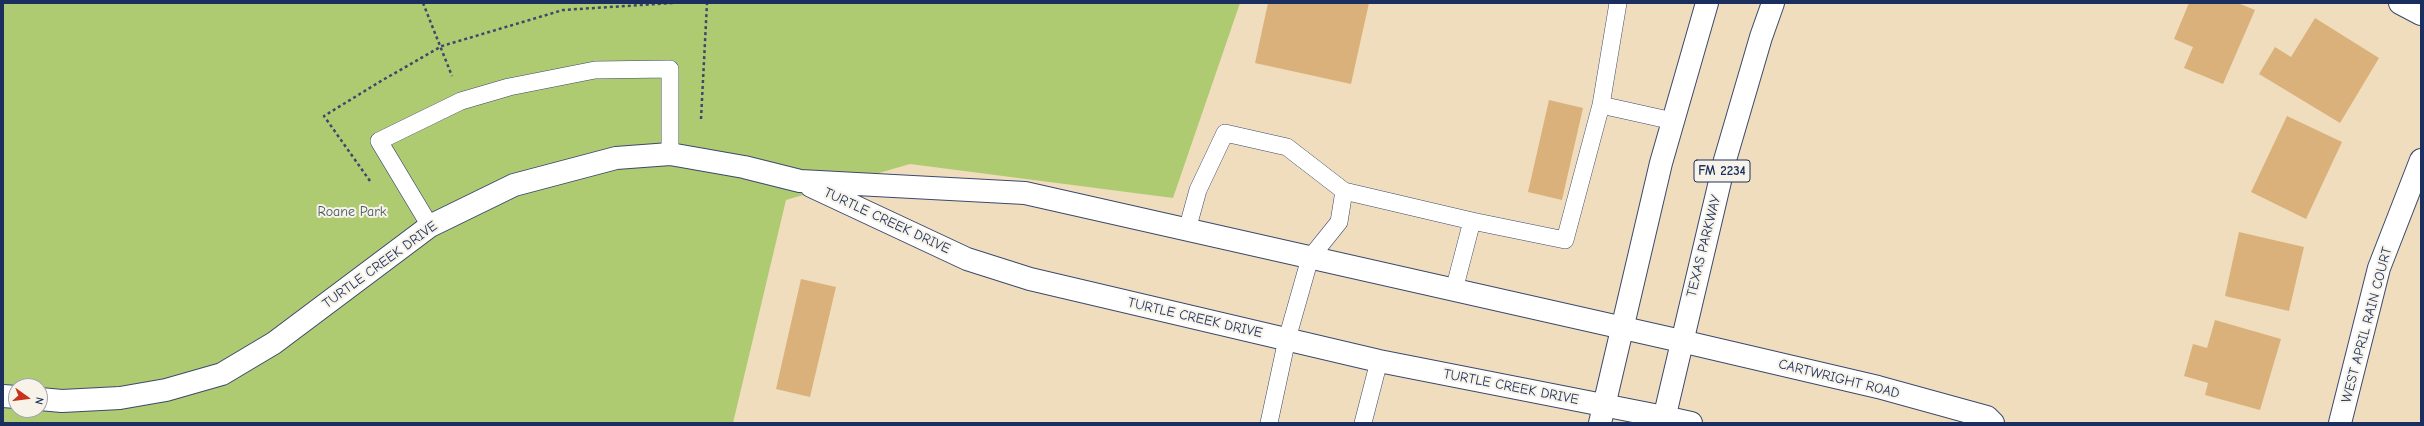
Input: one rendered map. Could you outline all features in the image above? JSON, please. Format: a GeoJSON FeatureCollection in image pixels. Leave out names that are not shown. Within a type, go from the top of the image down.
{"type":"FeatureCollection","features":[{"type":"Feature","properties":{"kind":"street"},"geometry":{"type":"LineString","coordinates":[[1603,414],[1622,328],[1672,121],[1707,3]]}},
{"type":"Feature","properties":{"kind":"street","name":"TEXAS PARKWAY"},"geometry":{"type":"LineString","coordinates":[[1664,420],[1681,341],[1725,160],[1761,37],[1773,3]]}},
{"type":"Feature","properties":{"kind":"street"},"geometry":{"type":"LineString","coordinates":[[2400,3],[2421,14]]}},
{"type":"Feature","properties":{"kind":"street","name":"TURTLE CREEK DRIVE"},"geometry":{"type":"LineString","coordinates":[[48,400],[62,401],[120,398],[166,390],[222,374],[274,343],[430,226],[514,185],[616,158],[670,154],[744,167],[800,181],[1024,194],[1622,328]]}},
{"type":"Feature","properties":{"kind":"street","name":"WEST APRIL RAIN COURT"},"geometry":{"type":"LineString","coordinates":[[2340,423],[2379,268],[2421,160]]}},
{"type":"Feature","properties":{"kind":"street","name":"TURTLE CREEK DRIVE"},"geometry":{"type":"LineString","coordinates":[[800,181],[967,259],[1030,279],[1603,414],[1664,420]]}},
{"type":"Feature","properties":{"kind":"street","name":"CARTWRIGHT ROAD"},"geometry":{"type":"LineString","coordinates":[[1622,328],[1878,387],[1987,417],[1993,423]]}},
{"type":"Feature","properties":{"kind":"street"},"geometry":{"type":"LineString","coordinates":[[1664,420],[1691,423]]}},
{"type":"Feature","properties":{"kind":"lane"},"geometry":{"type":"LineString","coordinates":[[1187,230],[1198,190],[1225,133],[1287,147],[1344,191],[1472,221],[1566,240],[1601,105],[1618,3]]}},
{"type":"Feature","properties":{"kind":"lane"},"geometry":{"type":"LineString","coordinates":[[430,226],[379,141],[461,101],[509,87],[595,70],[670,69],[670,154]]}},
{"type":"Feature","properties":{"kind":"lane"},"geometry":{"type":"LineString","coordinates":[[1601,105],[1672,121]]}},
{"type":"Feature","properties":{"kind":"lane"},"geometry":{"type":"LineString","coordinates":[[1269,423],[1287,339],[1310,258],[1339,222],[1344,191]]}},
{"type":"Feature","properties":{"kind":"lane"},"geometry":{"type":"LineString","coordinates":[[1454,290],[1472,221]]}},
{"type":"Feature","properties":{"kind":"lane"},"geometry":{"type":"LineString","coordinates":[[1363,423],[1379,361]]}},
{"type":"Feature","properties":{"kind":"path"},"geometry":{"type":"LineString","coordinates":[[423,3],[442,46],[461,101]]}},
{"type":"Feature","properties":{"kind":"path"},"geometry":{"type":"LineString","coordinates":[[373,186],[324,116],[442,46],[563,10],[673,3]]}},
{"type":"Feature","properties":{"kind":"path"},"geometry":{"type":"LineString","coordinates":[[701,119],[707,3]]}},
{"type":"Feature","properties":{"kind":"green space","name":"Roane Park"},"geometry":{"type":"Polygon","coordinates":[[[3,3],[1240,3],[1173,198],[910,164],[786,200],[733,423],[3,423],[3,3]]]}},
{"type":"Feature","properties":{"kind":"building"},"geometry":{"type":"Polygon","coordinates":[[[1268,3],[1369,3],[1351,84],[1255,63],[1268,3]]]}},
{"type":"Feature","properties":{"kind":"building"},"geometry":{"type":"Polygon","coordinates":[[[2189,3],[2238,3],[2255,10],[2223,84],[2184,68],[2193,47],[2174,39],[2189,3]]]}},
{"type":"Feature","properties":{"kind":"building"},"geometry":{"type":"Polygon","coordinates":[[[2315,18],[2379,58],[2340,123],[2259,74],[2275,47],[2291,57],[2315,18]]]}},
{"type":"Feature","properties":{"kind":"building"},"geometry":{"type":"Polygon","coordinates":[[[1549,100],[1583,108],[1562,200],[1528,192],[1549,100]]]}},
{"type":"Feature","properties":{"kind":"building"},"geometry":{"type":"Polygon","coordinates":[[[2287,116],[2342,142],[2306,219],[2251,192],[2287,116]]]}},
{"type":"Feature","properties":{"kind":"building"},"geometry":{"type":"Polygon","coordinates":[[[2239,232],[2304,247],[2289,311],[2225,296],[2239,232]]]}},
{"type":"Feature","properties":{"kind":"building"},"geometry":{"type":"Polygon","coordinates":[[[801,279],[836,287],[810,397],[776,389],[801,279]]]}},
{"type":"Feature","properties":{"kind":"building"},"geometry":{"type":"Polygon","coordinates":[[[2215,320],[2281,339],[2260,410],[2205,395],[2208,383],[2184,376],[2193,344],[2207,348],[2215,320]]]}}]}
